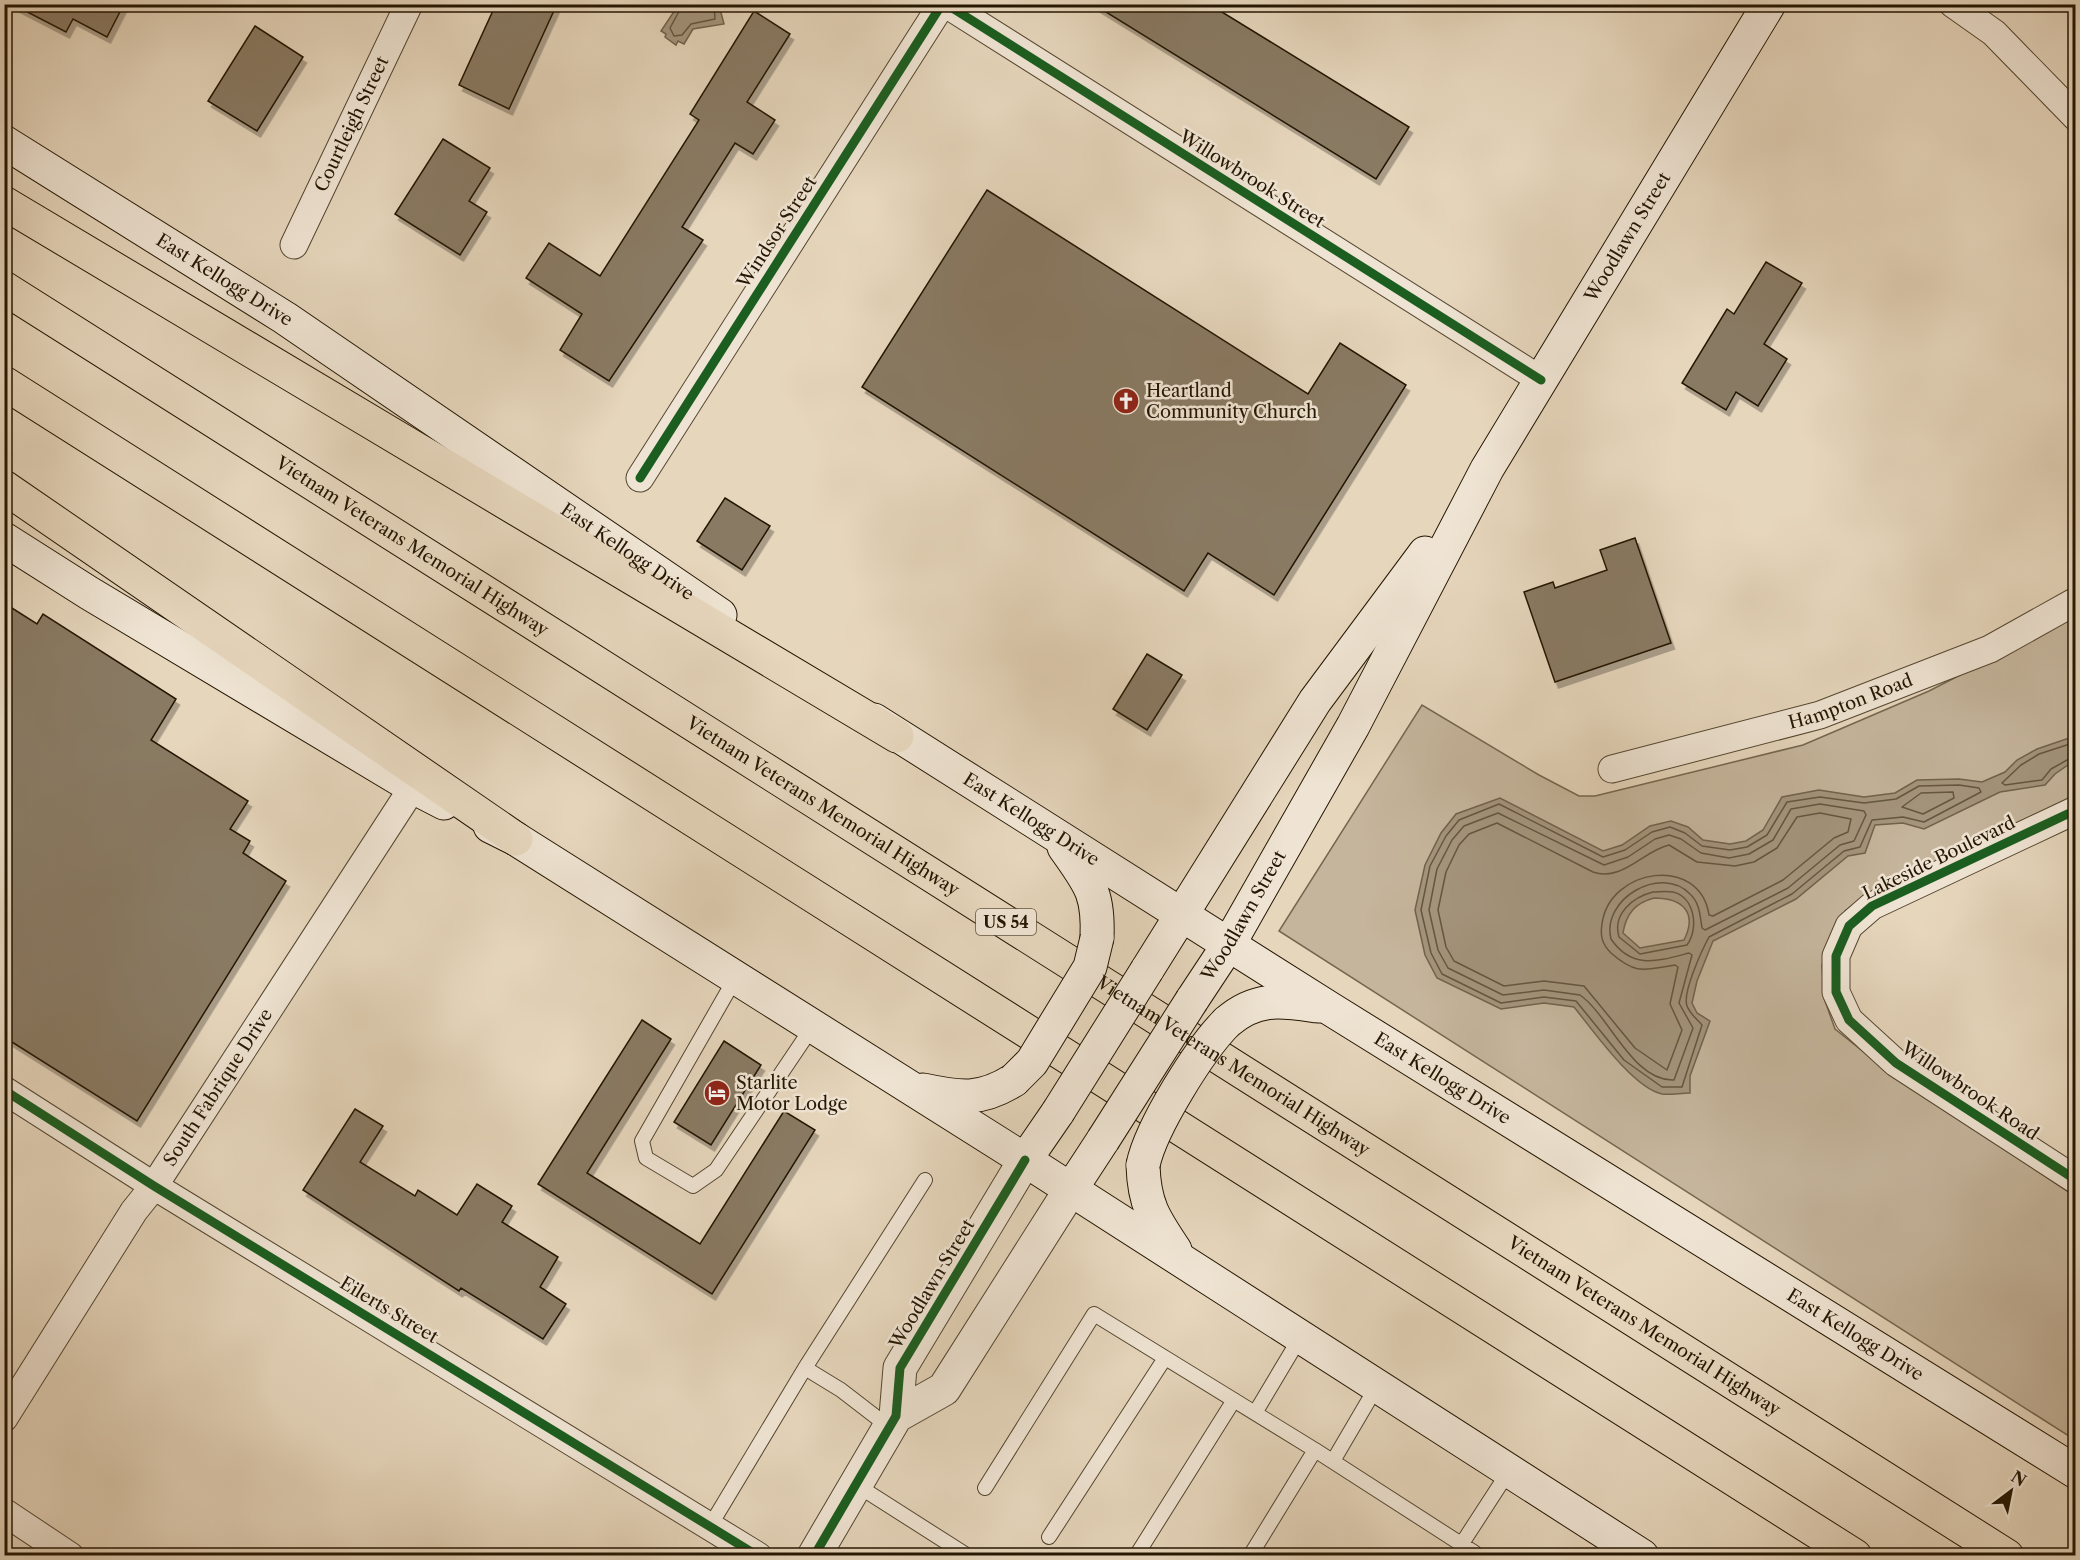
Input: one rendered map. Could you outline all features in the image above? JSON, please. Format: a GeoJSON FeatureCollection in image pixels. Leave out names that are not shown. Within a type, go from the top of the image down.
{"type":"FeatureCollection","features":[{"type":"Feature","properties":{"kind":"highway"},"geometry":{"type":"LineString","coordinates":[[4,203],[897,736]]}},
{"type":"Feature","properties":{"kind":"highway","name":"Vietnam Veterans Memorial Highway"},"geometry":{"type":"LineString","coordinates":[[4,288],[2007,1556]]}},
{"type":"Feature","properties":{"kind":"highway"},"geometry":{"type":"LineString","coordinates":[[4,383],[1855,1556]]}},
{"type":"Feature","properties":{"kind":"highway"},"geometry":{"type":"LineString","coordinates":[[4,487],[516,839]]}},
{"type":"Feature","properties":{"kind":"highway"},"geometry":{"type":"LineString","coordinates":[[1778,1508],[1848,1556]]}},
{"type":"Feature","properties":{"kind":"main road","name":"Woodlawn Street"},"geometry":{"type":"LineString","coordinates":[[892,1421],[944,1389],[1229,944],[1353,726],[1487,469],[1769,4]]}},
{"type":"Feature","properties":{"kind":"main road","name":"East Kellogg Drive"},"geometry":{"type":"LineString","coordinates":[[4,142],[285,318],[897,736],[1329,1008],[2076,1472]]}},
{"type":"Feature","properties":{"kind":"main road","name":"Woodlawn Street"},"geometry":{"type":"LineString","coordinates":[[813,1556],[892,1421],[900,1368],[1025,1160],[1058,1112],[1315,701],[1487,469]]}},
{"type":"Feature","properties":{"kind":"main road"},"geometry":{"type":"LineString","coordinates":[[4,539],[89,593],[413,787],[516,839],[913,1088],[1301,1336],[1509,1470],[1627,1552]]}},
{"type":"Feature","properties":{"kind":"main road"},"geometry":{"type":"LineString","coordinates":[[913,1088],[961,1098],[998,1090],[1014,1080],[1032,1062],[1090,967],[1097,938],[1098,913],[1093,889],[1056,836]]}},
{"type":"Feature","properties":{"kind":"main road"},"geometry":{"type":"LineString","coordinates":[[1182,1261],[1150,1213],[1143,1189],[1143,1165],[1153,1132],[1213,1035],[1241,1010],[1276,1000],[1329,1008]]}},
{"type":"Feature","properties":{"kind":"street","name":"Courtleigh Street"},"geometry":{"type":"LineString","coordinates":[[294,245],[409,4]]}},
{"type":"Feature","properties":{"kind":"street","name":"Willowbrook Street"},"geometry":{"type":"LineString","coordinates":[[944,4],[1541,380]]}},
{"type":"Feature","properties":{"kind":"street","name":"Windsor Street"},"geometry":{"type":"LineString","coordinates":[[640,478],[944,4]]}},
{"type":"Feature","properties":{"kind":"street"},"geometry":{"type":"LineString","coordinates":[[1953,4],[1994,33],[2076,117]]}},
{"type":"Feature","properties":{"kind":"street","name":"Hampton Road"},"geometry":{"type":"LineString","coordinates":[[1612,769],[1820,715],[1990,650],[2076,601]]}},
{"type":"Feature","properties":{"kind":"street","name":"South Fabrique Drive"},"geometry":{"type":"LineString","coordinates":[[4,1418],[134,1211],[154,1186],[413,787]]}},
{"type":"Feature","properties":{"kind":"street","name":"Lakeside Boulevard"},"geometry":{"type":"LineString","coordinates":[[1836,956],[1850,926],[1872,906],[2076,810]]}},
{"type":"Feature","properties":{"kind":"street","name":"Willowbrook Road"},"geometry":{"type":"LineString","coordinates":[[1836,956],[1836,992],[1849,1020],[1896,1064],[2076,1180]]}},
{"type":"Feature","properties":{"kind":"street","name":"Eilerts Street"},"geometry":{"type":"LineString","coordinates":[[4,1090],[154,1186],[758,1556]]}},
{"type":"Feature","properties":{"kind":"street"},"geometry":{"type":"LineString","coordinates":[[4,1512],[70,1556]]}},
{"type":"Feature","properties":{"kind":"lane"},"geometry":{"type":"LineString","coordinates":[[736,977],[642,1142],[646,1158],[693,1186],[716,1170],[813,1026]]}},
{"type":"Feature","properties":{"kind":"lane"},"geometry":{"type":"LineString","coordinates":[[710,1526],[805,1368],[925,1180]]}},
{"type":"Feature","properties":{"kind":"lane"},"geometry":{"type":"LineString","coordinates":[[985,1488],[1094,1314],[1333,1461],[1475,1555]]}},
{"type":"Feature","properties":{"kind":"lane"},"geometry":{"type":"LineString","coordinates":[[1255,1413],[1301,1336]]}},
{"type":"Feature","properties":{"kind":"lane"},"geometry":{"type":"LineString","coordinates":[[1049,1537],[1165,1358]]}},
{"type":"Feature","properties":{"kind":"lane"},"geometry":{"type":"LineString","coordinates":[[805,1368],[892,1421]]}},
{"type":"Feature","properties":{"kind":"lane"},"geometry":{"type":"LineString","coordinates":[[1333,1461],[1377,1386]]}},
{"type":"Feature","properties":{"kind":"lane"},"geometry":{"type":"LineString","coordinates":[[1136,1556],[1234,1400]]}},
{"type":"Feature","properties":{"kind":"lane"},"geometry":{"type":"LineString","coordinates":[[1250,1556],[1315,1450]]}},
{"type":"Feature","properties":{"kind":"lane"},"geometry":{"type":"LineString","coordinates":[[1461,1545],[1509,1470]]}},
{"type":"Feature","properties":{"kind":"lane"},"geometry":{"type":"LineString","coordinates":[[855,1484],[968,1556]]}},
{"type":"Feature","properties":{"kind":"shaded area"},"geometry":{"type":"Polygon","coordinates":[[[2075,616],[2075,795],[1869,893],[1845,911],[1822,965],[1824,998],[1835,1029],[1894,1076],[2075,1196],[2075,1440],[1279,931],[1422,705],[1539,775],[1579,796],[1595,796],[1803,745],[1929,691],[2075,616]]]}},
{"type":"Feature","properties":{"kind":"water"},"geometry":{"type":"Polygon","coordinates":[[[719,5],[724,24],[693,29],[684,44],[678,41],[676,45],[661,31],[677,7],[719,5]]]}},
{"type":"Feature","properties":{"kind":"water"},"geometry":{"type":"Polygon","coordinates":[[[2075,736],[2075,760],[2055,774],[2045,785],[2000,792],[1924,829],[1903,823],[1875,825],[1865,853],[1848,856],[1796,899],[1713,941],[1697,981],[1692,1003],[1697,1013],[1710,1021],[1690,1076],[1690,1093],[1662,1094],[1639,1081],[1602,1043],[1574,1007],[1544,1003],[1501,1009],[1437,978],[1425,955],[1415,910],[1425,865],[1441,833],[1456,814],[1500,798],[1603,851],[1622,845],[1650,826],[1671,821],[1688,827],[1703,840],[1730,844],[1746,841],[1763,830],[1782,797],[1819,790],[1864,797],[1895,793],[1917,780],[1959,779],[1982,782],[2005,772],[2017,760],[2037,749],[2075,736]],[[1654,898],[1642,903],[1632,910],[1626,920],[1623,933],[1640,948],[1684,940],[1688,930],[1688,914],[1679,904],[1654,898]]]}},
{"type":"Feature","properties":{"kind":"building"},"geometry":{"type":"Polygon","coordinates":[[[12,4],[124,4],[107,37],[73,19],[66,32],[12,4]]]}},
{"type":"Feature","properties":{"kind":"building"},"geometry":{"type":"Polygon","coordinates":[[[496,4],[557,4],[509,109],[459,85],[496,4]]]}},
{"type":"Feature","properties":{"kind":"building"},"geometry":{"type":"Polygon","coordinates":[[[1093,4],[1209,4],[1409,127],[1376,179],[1093,4]]]}},
{"type":"Feature","properties":{"kind":"building"},"geometry":{"type":"Polygon","coordinates":[[[754,11],[790,34],[747,102],[775,120],[753,154],[735,143],[682,227],[703,240],[609,381],[560,350],[582,314],[526,278],[549,243],[600,276],[699,120],[690,114],[754,11]]]}},
{"type":"Feature","properties":{"kind":"building"},"geometry":{"type":"Polygon","coordinates":[[[255,26],[303,57],[257,131],[208,101],[255,26]]]}},
{"type":"Feature","properties":{"kind":"building"},"geometry":{"type":"Polygon","coordinates":[[[443,139],[490,168],[469,201],[487,212],[460,255],[395,214],[443,139]]]}},
{"type":"Feature","properties":{"kind":"building"},"geometry":{"type":"Polygon","coordinates":[[[987,190],[1308,394],[1340,343],[1406,385],[1274,595],[1208,553],[1184,591],[862,387],[987,190]]]}},
{"type":"Feature","properties":{"kind":"building"},"geometry":{"type":"Polygon","coordinates":[[[1766,262],[1802,283],[1764,344],[1787,359],[1758,406],[1736,392],[1726,410],[1682,383],[1727,309],[1734,314],[1766,262]]]}},
{"type":"Feature","properties":{"kind":"building"},"geometry":{"type":"Polygon","coordinates":[[[725,498],[770,526],[742,570],[697,541],[725,498]]]}},
{"type":"Feature","properties":{"kind":"building"},"geometry":{"type":"Polygon","coordinates":[[[1635,538],[1671,643],[1555,682],[1524,592],[1553,582],[1555,588],[1607,570],[1600,550],[1635,538]]]}},
{"type":"Feature","properties":{"kind":"building"},"geometry":{"type":"Polygon","coordinates":[[[4,603],[37,624],[43,614],[176,699],[151,740],[248,801],[230,829],[250,841],[243,853],[286,881],[137,1121],[4,1037],[4,603]]]}},
{"type":"Feature","properties":{"kind":"building"},"geometry":{"type":"Polygon","coordinates":[[[1147,654],[1182,675],[1147,730],[1113,709],[1147,654]]]}},
{"type":"Feature","properties":{"kind":"building"},"geometry":{"type":"Polygon","coordinates":[[[642,1020],[671,1039],[587,1173],[700,1244],[784,1111],[815,1130],[712,1294],[538,1184],[642,1020]]]}},
{"type":"Feature","properties":{"kind":"building","name":"Starlite Motor Lodge"},"geometry":{"type":"Polygon","coordinates":[[[724,1041],[761,1065],[711,1145],[674,1122],[724,1041]]]}},
{"type":"Feature","properties":{"kind":"building"},"geometry":{"type":"Polygon","coordinates":[[[355,1109],[383,1126],[360,1162],[415,1196],[418,1190],[457,1215],[477,1184],[512,1206],[502,1222],[558,1257],[540,1287],[566,1304],[543,1339],[461,1288],[459,1291],[303,1190],[355,1109]]]}},
{"type":"Feature","properties":{"kind":"cycle path"},"geometry":{"type":"LineString","coordinates":[[640,478],[942,4]]}},
{"type":"Feature","properties":{"kind":"cycle path"},"geometry":{"type":"LineString","coordinates":[[946,4],[1541,380]]}},
{"type":"Feature","properties":{"kind":"cycle path"},"geometry":{"type":"LineString","coordinates":[[2076,810],[1872,906],[1849,926],[1836,956],[1836,992],[1849,1020],[1896,1063],[2076,1180]]}},
{"type":"Feature","properties":{"kind":"cycle path"},"geometry":{"type":"LineString","coordinates":[[4,1090],[154,1186],[758,1556]]}},
{"type":"Feature","properties":{"kind":"cycle path"},"geometry":{"type":"LineString","coordinates":[[814,1556],[896,1416],[900,1368],[1025,1160]]}},
{"type":"Feature","properties":{"kind":"place","name":"Heartland Community Church"},"geometry":{"type":"Point","coordinates":[1126,401]}},
{"type":"Feature","properties":{"kind":"place","name":"Starlite Motor Lodge"},"geometry":{"type":"Point","coordinates":[717,1093]}}]}
